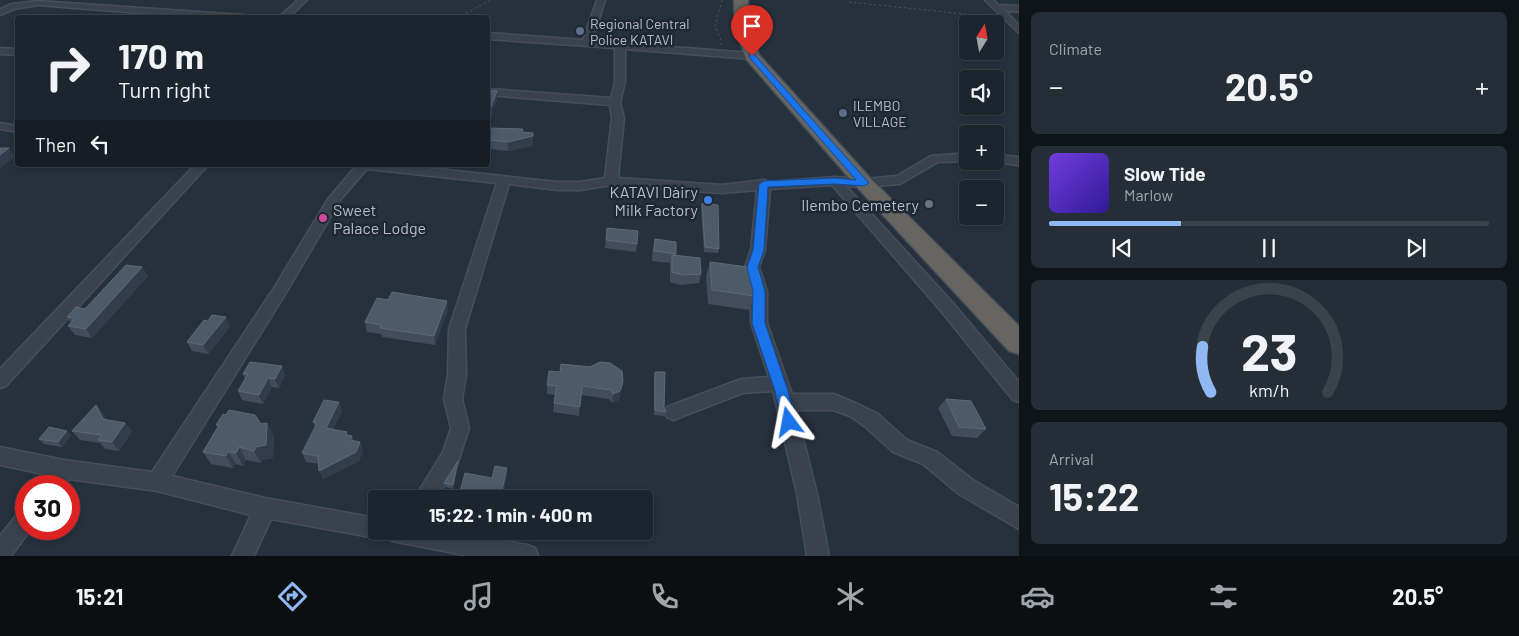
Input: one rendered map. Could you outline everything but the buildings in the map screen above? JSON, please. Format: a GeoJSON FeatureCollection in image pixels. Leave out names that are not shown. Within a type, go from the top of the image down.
{"type":"FeatureCollection","features":[{"type":"Feature","properties":{"kind":"highway"},"geometry":{"type":"LineString","coordinates":[[741,0],[742,26],[752,56],[864,183],[1017,343]]}},
{"type":"Feature","properties":{"kind":"street"},"geometry":{"type":"LineString","coordinates":[[4,0],[16,3],[12,7]]}},
{"type":"Feature","properties":{"kind":"street"},"geometry":{"type":"LineString","coordinates":[[286,15],[303,0]]}},
{"type":"Feature","properties":{"kind":"street"},"geometry":{"type":"LineString","coordinates":[[587,43],[601,0]]}},
{"type":"Feature","properties":{"kind":"street"},"geometry":{"type":"LineString","coordinates":[[989,0],[1019,30]]}},
{"type":"Feature","properties":{"kind":"street"},"geometry":{"type":"LineString","coordinates":[[0,12],[12,7],[36,2],[204,15]]}},
{"type":"Feature","properties":{"kind":"street"},"geometry":{"type":"LineString","coordinates":[[996,7],[1019,9]]}},
{"type":"Feature","properties":{"kind":"street"},"geometry":{"type":"LineString","coordinates":[[490,36],[752,56]]}},
{"type":"Feature","properties":{"kind":"street"},"geometry":{"type":"LineString","coordinates":[[611,181],[618,118],[615,102],[620,82],[620,46]]}},
{"type":"Feature","properties":{"kind":"street"},"geometry":{"type":"LineString","coordinates":[[0,51],[15,52]]}},
{"type":"Feature","properties":{"kind":"street"},"geometry":{"type":"LineString","coordinates":[[490,92],[615,102]]}},
{"type":"Feature","properties":{"kind":"street"},"geometry":{"type":"LineString","coordinates":[[0,126],[15,128]]}},
{"type":"Feature","properties":{"kind":"street"},"geometry":{"type":"LineString","coordinates":[[384,167],[557,186],[580,186],[611,181],[722,188],[764,184],[835,181],[864,183],[900,180],[935,159],[959,158]]}},
{"type":"Feature","properties":{"kind":"street"},"geometry":{"type":"LineString","coordinates":[[1004,160],[1019,161]]}},
{"type":"Feature","properties":{"kind":"street"},"geometry":{"type":"LineString","coordinates":[[0,381],[200,167]]}},
{"type":"Feature","properties":{"kind":"street"},"geometry":{"type":"LineString","coordinates":[[157,482],[298,263],[329,208],[349,180],[364,167]]}},
{"type":"Feature","properties":{"kind":"street"},"geometry":{"type":"LineString","coordinates":[[430,490],[451,456],[460,428],[453,399],[457,375],[457,329],[504,180]]}},
{"type":"Feature","properties":{"kind":"street"},"geometry":{"type":"LineString","coordinates":[[835,181],[947,307],[1019,395]]}},
{"type":"Feature","properties":{"kind":"street"},"geometry":{"type":"LineString","coordinates":[[764,184],[758,250],[752,267],[759,291],[758,323],[782,393],[807,494],[816,554]]}},
{"type":"Feature","properties":{"kind":"street"},"geometry":{"type":"LineString","coordinates":[[673,412],[741,386],[834,402],[856,411],[871,420],[900,446],[930,458],[966,487],[1019,519]]}},
{"type":"Feature","properties":{"kind":"street"},"geometry":{"type":"LineString","coordinates":[[0,456],[64,469],[157,482],[265,508],[368,527]]}},
{"type":"Feature","properties":{"kind":"street"},"geometry":{"type":"LineString","coordinates":[[59,475],[64,469]]}},
{"type":"Feature","properties":{"kind":"street"},"geometry":{"type":"LineString","coordinates":[[243,556],[265,508]]}},
{"type":"Feature","properties":{"kind":"street"},"geometry":{"type":"LineString","coordinates":[[0,553],[15,533]]}},
{"type":"Feature","properties":{"kind":"street"},"geometry":{"type":"LineString","coordinates":[[443,540],[528,556]]}},
{"type":"Feature","properties":{"kind":"path"},"geometry":{"type":"LineString","coordinates":[[463,15],[491,0]]}},
{"type":"Feature","properties":{"kind":"path"},"geometry":{"type":"LineString","coordinates":[[714,53],[722,42],[715,26],[722,0]]}},
{"type":"Feature","properties":{"kind":"path"},"geometry":{"type":"LineString","coordinates":[[849,2],[886,5],[924,12],[1007,18]]}},
{"type":"Feature","properties":{"kind":"place","name":"Regional Central Police KATAVI"},"geometry":{"type":"Point","coordinates":[580,31]}},
{"type":"Feature","properties":{"kind":"place","name":"ILEMBO VILLAGE"},"geometry":{"type":"Point","coordinates":[843,113]}},
{"type":"Feature","properties":{"kind":"place","name":"KATAVI Dàiry Milk Factory"},"geometry":{"type":"Point","coordinates":[708,200]}},
{"type":"Feature","properties":{"kind":"place","name":"Ilembo Cemetery"},"geometry":{"type":"Point","coordinates":[929,204]}},
{"type":"Feature","properties":{"kind":"place","name":"Sweet Palace Lodge"},"geometry":{"type":"Point","coordinates":[323,218]}},
{"type":"Feature","properties":{"kind":"route"},"geometry":{"type":"LineString","coordinates":[[752,56],[864,183],[835,181],[764,184],[758,250],[752,267],[759,291],[758,323],[782,391],[789,422]]}}]}
